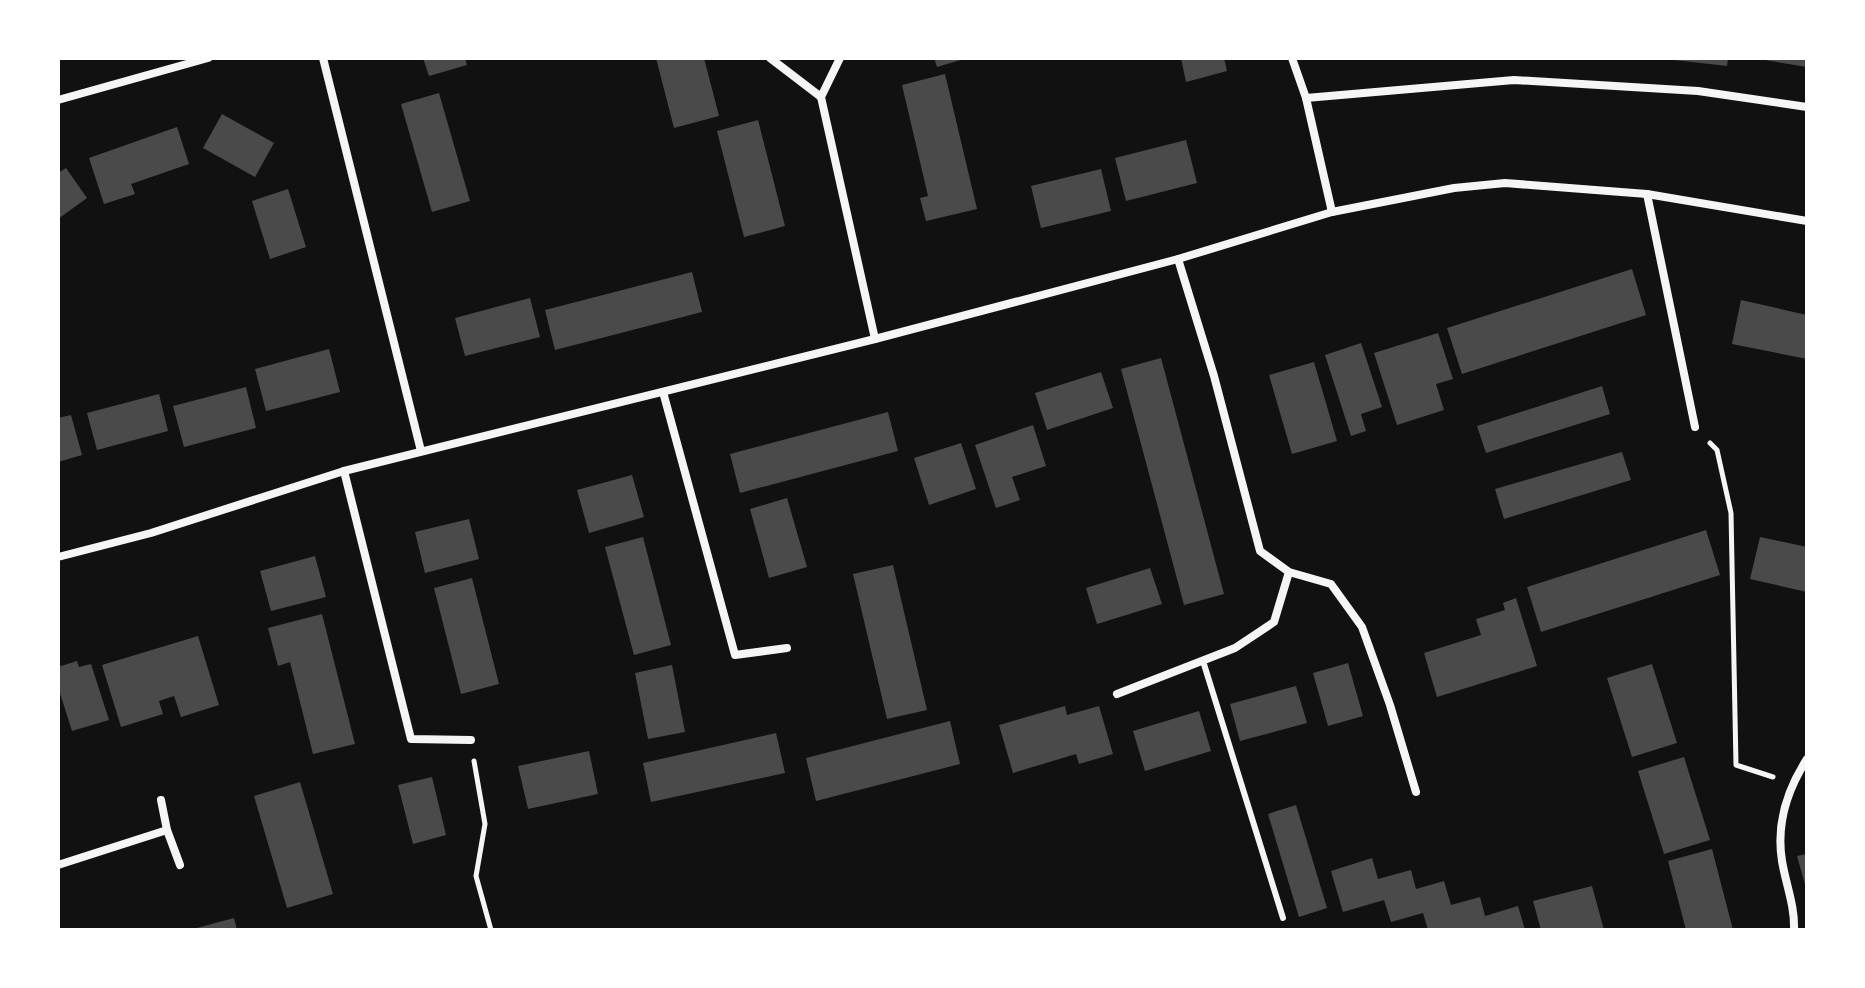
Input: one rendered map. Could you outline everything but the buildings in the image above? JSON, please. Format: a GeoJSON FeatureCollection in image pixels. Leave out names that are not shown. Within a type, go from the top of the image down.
{"type":"FeatureCollection","features":[{"type":"Feature","properties":{"kind":"street"},"geometry":{"type":"LineString","coordinates":[[58,100],[208,58]]}},
{"type":"Feature","properties":{"kind":"street"},"geometry":{"type":"LineString","coordinates":[[323,58],[421,451]]}},
{"type":"Feature","properties":{"kind":"street"},"geometry":{"type":"LineString","coordinates":[[770,58],[821,97]]}},
{"type":"Feature","properties":{"kind":"street"},"geometry":{"type":"LineString","coordinates":[[840,58],[821,97],[875,339]]}},
{"type":"Feature","properties":{"kind":"street"},"geometry":{"type":"LineString","coordinates":[[1292,58],[1306,98],[1332,212]]}},
{"type":"Feature","properties":{"kind":"street"},"geometry":{"type":"LineString","coordinates":[[1306,98],[1514,80],[1698,91],[1807,107]]}},
{"type":"Feature","properties":{"kind":"street"},"geometry":{"type":"LineString","coordinates":[[58,557],[151,533],[344,471],[875,339],[1178,259],[1332,212],[1454,188],[1505,183],[1647,194],[1807,221]]}},
{"type":"Feature","properties":{"kind":"street"},"geometry":{"type":"LineString","coordinates":[[1647,194],[1695,427]]}},
{"type":"Feature","properties":{"kind":"street"},"geometry":{"type":"LineString","coordinates":[[1178,259],[1214,376],[1260,551],[1289,572],[1331,584],[1362,627],[1416,792]]}},
{"type":"Feature","properties":{"kind":"street"},"geometry":{"type":"LineString","coordinates":[[663,392],[735,655],[787,648]]}},
{"type":"Feature","properties":{"kind":"street"},"geometry":{"type":"LineString","coordinates":[[344,471],[411,739],[471,740]]}},
{"type":"Feature","properties":{"kind":"street"},"geometry":{"type":"LineString","coordinates":[[1117,694],[1235,648],[1274,622],[1289,572]]}},
{"type":"Feature","properties":{"kind":"street"},"geometry":{"type":"LineString","coordinates":[[1794,930],[1795,912],[1782,859],[1782,814],[1792,783],[1807,759]]}},
{"type":"Feature","properties":{"kind":"street"},"geometry":{"type":"LineString","coordinates":[[161,800],[167,830],[180,865]]}},
{"type":"Feature","properties":{"kind":"street"},"geometry":{"type":"LineString","coordinates":[[58,865],[167,830]]}},
{"type":"Feature","properties":{"kind":"lane"},"geometry":{"type":"LineString","coordinates":[[1203,661],[1283,918]]}},
{"type":"Feature","properties":{"kind":"path"},"geometry":{"type":"LineString","coordinates":[[1695,427],[1717,450],[1731,513],[1736,765],[1792,783]]}},
{"type":"Feature","properties":{"kind":"path"},"geometry":{"type":"LineString","coordinates":[[471,740],[485,824],[476,876],[491,930]]}}]}
